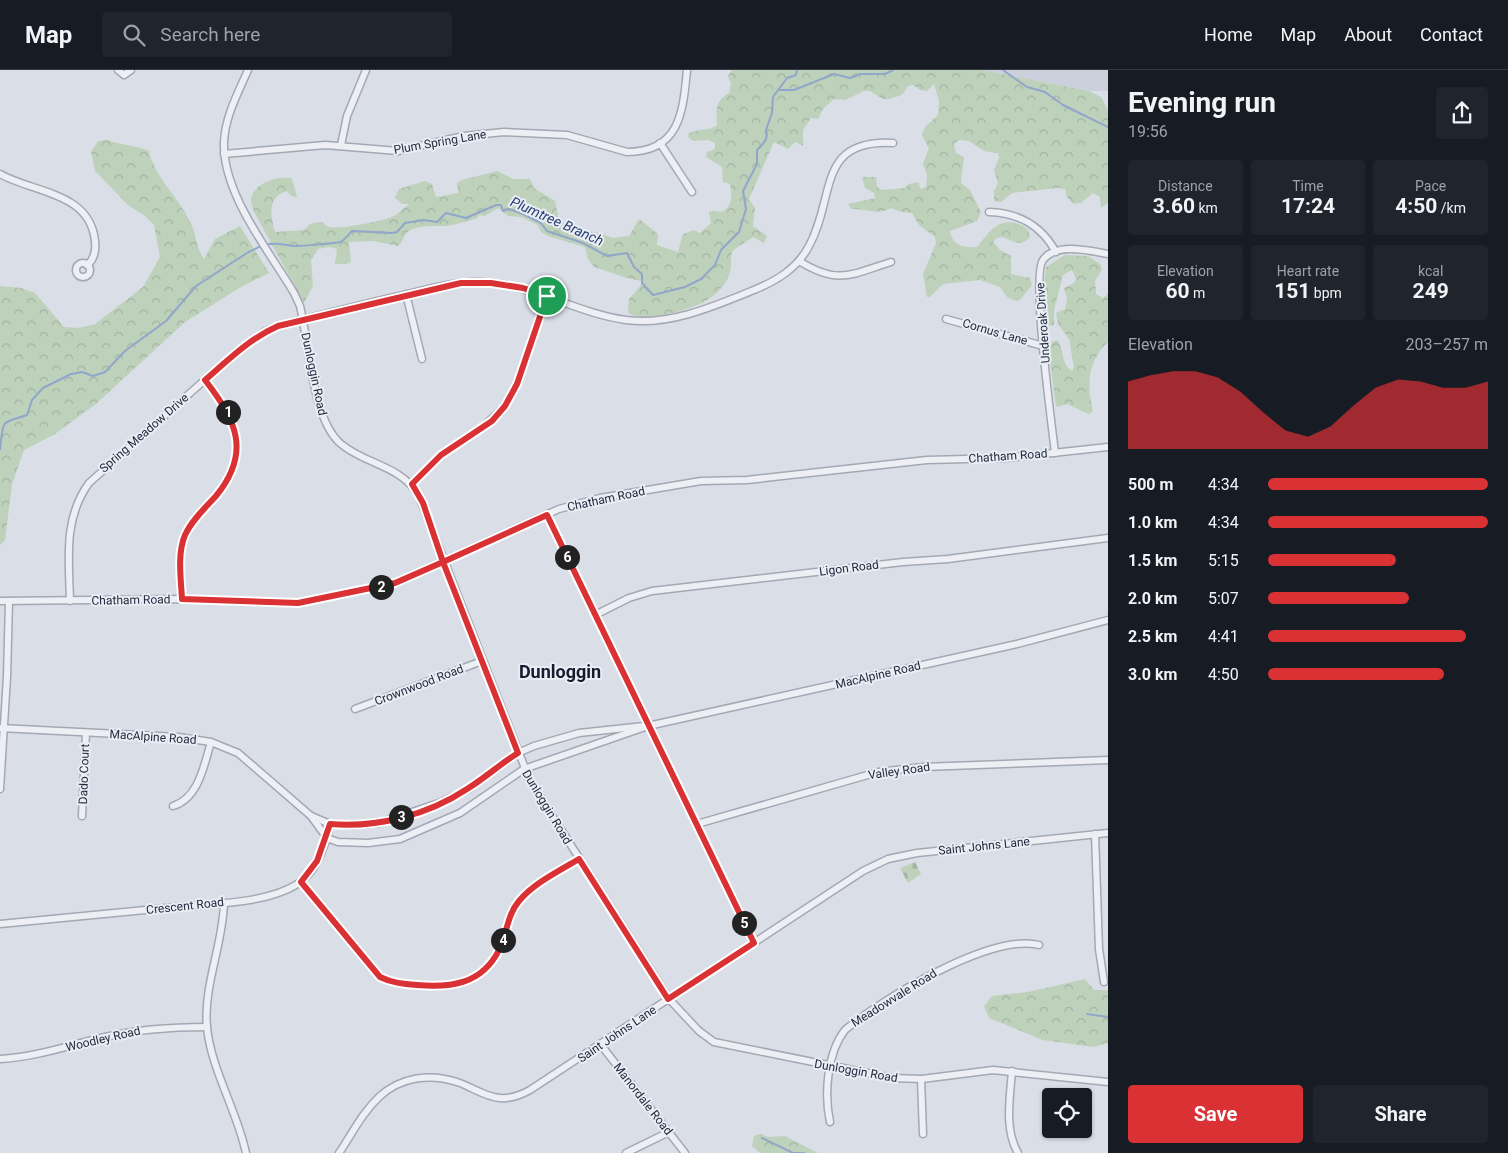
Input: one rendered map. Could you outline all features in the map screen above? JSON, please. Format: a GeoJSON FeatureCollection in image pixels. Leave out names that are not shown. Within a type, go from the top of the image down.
{"type":"FeatureCollection","features":[{"type":"Feature","properties":{"kind":"street"},"geometry":{"type":"LineString","coordinates":[[118,70],[124,75],[131,70]]}},
{"type":"Feature","properties":{"kind":"street","name":"Dunloggin Road"},"geometry":{"type":"LineString","coordinates":[[248,70],[228,118],[224,154],[234,189],[262,241],[294,293],[303,319],[318,400],[326,427],[343,446],[399,473],[412,484],[423,503],[443,562],[524,769],[668,999],[699,1031],[714,1042],[892,1078],[921,1079],[978,1070],[1012,1071],[1108,1082]]}},
{"type":"Feature","properties":{"kind":"street"},"geometry":{"type":"LineString","coordinates":[[341,145],[347,116],[366,70]]}},
{"type":"Feature","properties":{"kind":"street"},"geometry":{"type":"LineString","coordinates":[[688,70],[680,118],[676,127],[660,144],[692,192]]}},
{"type":"Feature","properties":{"kind":"street","name":"Plum Spring Lane"},"geometry":{"type":"LineString","coordinates":[[224,154],[341,145],[377,151],[398,151],[464,136],[502,132],[567,135],[627,152],[646,150],[660,144]]}},
{"type":"Feature","properties":{"kind":"street","name":"Spring Meadow Drive"},"geometry":{"type":"LineString","coordinates":[[70,601],[69,532],[74,510],[83,491],[97,475],[235,353],[266,331],[303,319],[406,294],[476,282],[506,285],[612,317],[628,320],[661,320],[683,315],[764,286],[787,272],[799,260],[815,235],[838,162],[851,149],[859,146],[868,143],[893,143]]}},
{"type":"Feature","properties":{"kind":"street"},"geometry":{"type":"LineString","coordinates":[[0,174],[23,185],[69,200],[85,214],[93,231],[95,247],[94,257],[87,265]]}},
{"type":"Feature","properties":{"kind":"street"},"geometry":{"type":"LineString","coordinates":[[989,212],[1009,214],[1033,224],[1042,232],[1056,252],[1085,250],[1108,254]]}},
{"type":"Feature","properties":{"kind":"street","name":"Underoak Drive"},"geometry":{"type":"LineString","coordinates":[[1055,453],[1043,346],[1040,272],[1042,261],[1056,252]]}},
{"type":"Feature","properties":{"kind":"street"},"geometry":{"type":"LineString","coordinates":[[799,260],[818,272],[837,277],[891,262]]}},
{"type":"Feature","properties":{"kind":"street"},"geometry":{"type":"LineString","coordinates":[[406,294],[422,359]]}},
{"type":"Feature","properties":{"kind":"street"},"geometry":{"type":"LineString","coordinates":[[412,484],[441,455],[487,424],[505,406],[517,384],[547,296]]}},
{"type":"Feature","properties":{"kind":"street","name":"Cornus Lane"},"geometry":{"type":"LineString","coordinates":[[946,319],[1043,346]]}},
{"type":"Feature","properties":{"kind":"street"},"geometry":{"type":"LineString","coordinates":[[182,599],[182,542],[191,525],[227,478],[236,450],[230,415],[224,404],[205,380]]}},
{"type":"Feature","properties":{"kind":"street","name":"Chatham Road"},"geometry":{"type":"LineString","coordinates":[[0,601],[182,599],[298,603],[395,583],[581,501],[701,481],[752,479],[927,460],[998,459],[1108,446]]}},
{"type":"Feature","properties":{"kind":"street"},"geometry":{"type":"LineString","coordinates":[[547,515],[754,943]]}},
{"type":"Feature","properties":{"kind":"street","name":"Ligon Road"},"geometry":{"type":"LineString","coordinates":[[595,615],[629,598],[658,590],[903,562],[948,559],[1108,538]]}},
{"type":"Feature","properties":{"kind":"street"},"geometry":{"type":"LineString","coordinates":[[0,789],[2,728],[7,677],[9,601]]}},
{"type":"Feature","properties":{"kind":"street","name":"MacAlpine Road"},"geometry":{"type":"LineString","coordinates":[[2,728],[178,737],[211,742],[238,753],[311,816],[327,838],[338,842],[368,843],[400,839],[416,834],[464,811],[524,769],[648,726],[1017,644],[1108,620]]}},
{"type":"Feature","properties":{"kind":"street","name":"Crownwood Road"},"geometry":{"type":"LineString","coordinates":[[355,708],[482,661]]}},
{"type":"Feature","properties":{"kind":"street","name":"MacAlpine Road"},"geometry":{"type":"LineString","coordinates":[[311,816],[330,824],[367,825],[410,815],[457,795],[518,753],[579,733],[627,726],[648,726]]}},
{"type":"Feature","properties":{"kind":"street","name":"Dado Court"},"geometry":{"type":"LineString","coordinates":[[82,816],[86,733]]}},
{"type":"Feature","properties":{"kind":"street"},"geometry":{"type":"LineString","coordinates":[[172,806],[184,801],[193,791],[201,774],[211,742]]}},
{"type":"Feature","properties":{"kind":"street","name":"Valley Road"},"geometry":{"type":"LineString","coordinates":[[697,824],[878,772],[923,767],[1108,760]]}},
{"type":"Feature","properties":{"kind":"street","name":"Crescent Road"},"geometry":{"type":"LineString","coordinates":[[0,924],[224,902],[277,893],[301,882],[317,861],[327,838],[330,824]]}},
{"type":"Feature","properties":{"kind":"street","name":"Saint Johns Lane"},"geometry":{"type":"LineString","coordinates":[[339,1153],[370,1106],[388,1089],[411,1079],[435,1077],[458,1082],[489,1096],[514,1096],[540,1084],[863,871],[888,859],[917,852],[1108,833]]}},
{"type":"Feature","properties":{"kind":"street"},"geometry":{"type":"LineString","coordinates":[[1095,834],[1099,944],[1104,982]]}},
{"type":"Feature","properties":{"kind":"street"},"geometry":{"type":"LineString","coordinates":[[301,882],[380,977],[399,984],[451,986],[472,977],[493,960],[502,942],[509,918],[520,899],[579,859]]}},
{"type":"Feature","properties":{"kind":"street"},"geometry":{"type":"LineString","coordinates":[[224,902],[222,931],[209,988],[207,1027],[215,1066],[233,1109],[246,1153]]}},
{"type":"Feature","properties":{"kind":"street","name":"Meadowvale Road"},"geometry":{"type":"LineString","coordinates":[[830,1122],[827,1103],[831,1066],[837,1042],[845,1030],[923,977],[944,967],[999,948],[1024,942],[1039,945]]}},
{"type":"Feature","properties":{"kind":"street","name":"Woodley Road"},"geometry":{"type":"LineString","coordinates":[[0,1060],[31,1056],[136,1031],[162,1028],[207,1027]]}},
{"type":"Feature","properties":{"kind":"street","name":"Manordale Road"},"geometry":{"type":"LineString","coordinates":[[601,1045],[685,1153]]}},
{"type":"Feature","properties":{"kind":"street"},"geometry":{"type":"LineString","coordinates":[[1012,1071],[1009,1124],[1013,1142],[1018,1153]]}},
{"type":"Feature","properties":{"kind":"street"},"geometry":{"type":"LineString","coordinates":[[921,1079],[923,1134]]}},
{"type":"Feature","properties":{"kind":"street"},"geometry":{"type":"LineString","coordinates":[[626,1153],[669,1132]]}},
{"type":"Feature","properties":{"kind":"shaded area"},"geometry":{"type":"Polygon","coordinates":[[[983,70],[1108,70],[1108,91],[1089,91],[983,70]]]}},
{"type":"Feature","properties":{"kind":"green space"},"geometry":{"type":"Polygon","coordinates":[[[732,70],[983,70],[1089,91],[1101,97],[1108,110],[1108,203],[1101,208],[1100,197],[1093,193],[1081,203],[1073,204],[1067,197],[1065,189],[1058,188],[1012,193],[1001,202],[994,201],[994,191],[998,183],[994,170],[999,158],[998,153],[984,151],[969,141],[959,140],[954,144],[956,153],[964,157],[961,183],[970,190],[981,212],[977,221],[950,231],[953,240],[959,245],[977,247],[999,225],[1011,222],[1025,227],[1030,237],[1024,242],[1017,243],[1003,237],[997,238],[993,242],[1000,250],[1011,256],[1011,274],[1030,278],[1032,285],[1020,300],[1016,301],[1007,297],[1000,287],[980,280],[943,284],[930,297],[927,297],[923,274],[936,243],[935,237],[919,225],[912,213],[901,212],[891,208],[877,212],[851,209],[848,204],[875,198],[874,193],[865,188],[862,177],[876,177],[877,187],[882,190],[905,188],[909,184],[918,182],[921,189],[926,187],[927,175],[923,164],[929,148],[922,135],[925,127],[938,115],[939,101],[934,84],[927,91],[920,90],[913,85],[908,86],[902,95],[889,99],[883,99],[870,91],[864,91],[845,100],[834,99],[823,109],[818,119],[811,118],[803,130],[803,146],[795,142],[788,149],[774,142],[749,199],[755,208],[753,226],[767,236],[764,243],[753,237],[732,252],[730,272],[719,291],[710,298],[690,308],[657,316],[638,317],[628,312],[629,299],[641,285],[641,281],[594,267],[588,259],[585,247],[548,236],[541,232],[538,225],[521,217],[508,216],[498,208],[485,216],[479,215],[476,219],[453,225],[427,226],[413,229],[404,236],[398,246],[373,241],[349,242],[351,262],[346,264],[335,264],[337,249],[329,247],[318,249],[311,261],[313,286],[304,303],[254,212],[251,201],[255,190],[266,182],[286,178],[292,179],[297,197],[291,196],[287,191],[276,198],[272,208],[275,232],[304,230],[310,224],[321,222],[333,228],[351,226],[396,215],[409,204],[402,204],[395,197],[399,189],[425,181],[432,184],[436,197],[458,193],[457,183],[462,180],[497,171],[513,179],[530,179],[534,188],[555,201],[559,220],[573,229],[599,233],[613,238],[629,236],[639,219],[658,234],[657,245],[678,252],[683,234],[694,230],[700,233],[711,223],[709,212],[725,210],[731,201],[730,184],[723,182],[722,167],[706,157],[707,152],[715,149],[715,143],[708,140],[693,141],[688,137],[689,133],[717,125],[717,106],[721,99],[729,93],[731,84],[728,76],[732,70]]]}},
{"type":"Feature","properties":{"kind":"green space"},"geometry":{"type":"Polygon","coordinates":[[[108,140],[149,151],[162,180],[187,216],[194,230],[199,251],[204,259],[215,239],[240,226],[269,273],[241,287],[185,322],[97,403],[55,434],[24,450],[12,484],[5,540],[0,545],[0,286],[21,288],[35,293],[64,327],[79,328],[95,324],[143,287],[160,257],[154,225],[145,216],[128,205],[95,171],[91,152],[98,141],[108,140]]]}},
{"type":"Feature","properties":{"kind":"green space"},"geometry":{"type":"Polygon","coordinates":[[[1065,255],[1088,256],[1100,264],[1102,270],[1095,281],[1096,294],[1103,298],[1108,294],[1108,342],[1096,357],[1092,366],[1090,392],[1093,411],[1089,414],[1067,404],[1057,407],[1055,401],[1049,351],[1052,342],[1057,340],[1068,368],[1072,371],[1074,367],[1069,339],[1058,324],[1056,313],[1065,309],[1067,298],[1064,288],[1074,283],[1076,279],[1072,270],[1063,275],[1054,310],[1054,325],[1050,326],[1046,323],[1043,292],[1046,267],[1065,255]]]}},
{"type":"Feature","properties":{"kind":"green space"},"geometry":{"type":"Polygon","coordinates":[[[915,862],[921,874],[908,883],[900,868],[915,862]]]}},
{"type":"Feature","properties":{"kind":"green space"},"geometry":{"type":"Polygon","coordinates":[[[1085,979],[1094,990],[1108,990],[1108,1043],[1094,1047],[1043,1040],[989,1018],[984,1006],[992,996],[1028,992],[1085,979]]]}},
{"type":"Feature","properties":{"kind":"green space"},"geometry":{"type":"Polygon","coordinates":[[[761,1134],[768,1137],[785,1136],[818,1153],[760,1153],[752,1146],[754,1136],[761,1134]]]}},
{"type":"Feature","properties":{"kind":"waterway","name":"Plumtree Branch"},"geometry":{"type":"LineString","coordinates":[[265,245],[297,246],[340,242],[352,231],[392,233],[397,232],[405,223],[424,220],[437,222],[446,213],[466,218],[496,205],[501,205],[503,211],[509,209],[523,214],[541,223],[547,231],[583,243],[607,256],[627,253],[634,267],[642,274],[642,283],[653,295],[685,287],[701,279],[715,265],[721,250],[739,232],[746,209],[743,191],[757,164],[757,150],[766,139],[766,130],[772,113],[773,97],[787,78],[796,75],[797,70]]}},
{"type":"Feature","properties":{"kind":"waterway"},"geometry":{"type":"LineString","coordinates":[[779,90],[794,90],[834,74],[850,78],[861,74],[885,74],[893,70]]}},
{"type":"Feature","properties":{"kind":"waterway"},"geometry":{"type":"LineString","coordinates":[[1003,70],[1027,87],[1045,92],[1063,105],[1108,127]]}},
{"type":"Feature","properties":{"kind":"waterway","name":"Plumtree Branch"},"geometry":{"type":"LineString","coordinates":[[0,449],[5,424],[27,415],[32,400],[43,388],[71,374],[82,372],[93,376],[105,372],[125,351],[166,321],[196,286],[261,246]]}},
{"type":"Feature","properties":{"kind":"waterway"},"geometry":{"type":"LineString","coordinates":[[1087,1014],[1108,1017]]}},
{"type":"Feature","properties":{"kind":"waterway"},"geometry":{"type":"LineString","coordinates":[[762,1138],[793,1153]]}},
{"type":"Feature","properties":{"kind":"waterway"},"geometry":{"type":"LineString","coordinates":[[793,1153],[804,1153]]}},
{"type":"Feature","properties":{"kind":"district","name":"Dunloggin"},"geometry":{"type":"Point","coordinates":[560,672]}},
{"type":"Feature","properties":{"kind":"route"},"geometry":{"type":"LineString","coordinates":[[547,296],[517,384],[505,406],[492,421],[452,446],[431,463],[412,484],[423,503],[443,562],[547,515],[754,943],[668,999],[579,859],[520,899],[509,918],[499,950],[484,969],[462,983],[440,987],[399,984],[389,982],[380,977],[372,970],[301,882],[317,861],[323,849],[330,824],[367,825],[410,815],[439,804],[467,790],[518,753],[443,562],[395,583],[298,603],[271,604],[182,599],[180,561],[182,542],[191,525],[224,484],[230,473],[236,450],[234,427],[230,415],[224,404],[205,380],[235,353],[253,339],[278,326],[444,286],[476,282],[491,283],[523,288],[547,296]]}}]}
